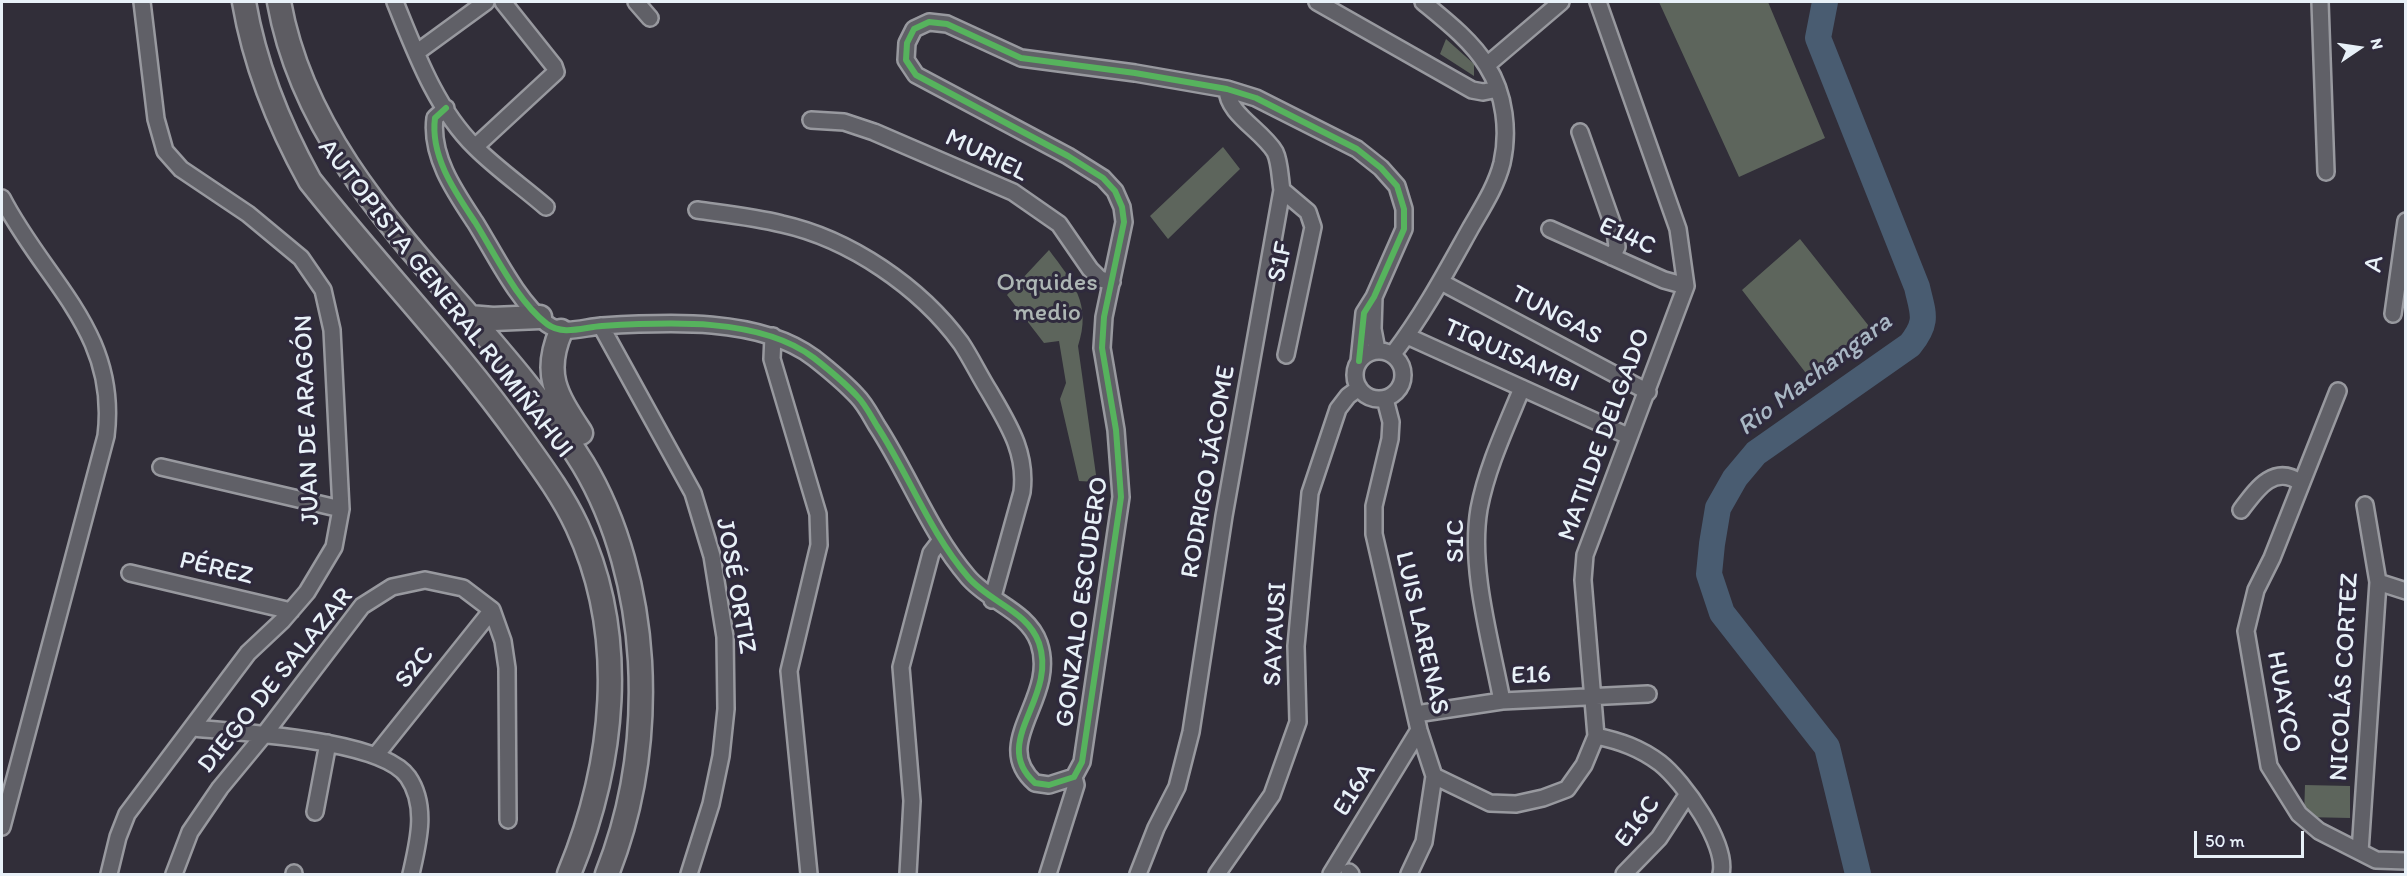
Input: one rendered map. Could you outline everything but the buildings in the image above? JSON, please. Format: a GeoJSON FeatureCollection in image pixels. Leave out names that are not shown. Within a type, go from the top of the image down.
{"type":"FeatureCollection","features":[{"type":"Feature","properties":{"kind":"highway","name":"AUTOPISTA GENERAL RUMIÑAHUI"},"geometry":{"type":"LineString","coordinates":[[244,2],[255,53],[269,96],[289,143],[310,181],[492,398],[565,501],[589,556],[606,629],[610,679],[608,723],[594,802],[569,874]]}},
{"type":"Feature","properties":{"kind":"highway","name":"AUTOPISTA GENERAL RUMIÑAHUI"},"geometry":{"type":"LineString","coordinates":[[279,2],[297,69],[318,119],[386,218],[556,422],[584,466],[602,501],[630,586],[638,635],[642,706],[635,773],[620,841],[607,874]]}},
{"type":"Feature","properties":{"kind":"highway"},"geometry":{"type":"LineString","coordinates":[[469,317],[493,319],[540,317]]}},
{"type":"Feature","properties":{"kind":"highway"},"geometry":{"type":"LineString","coordinates":[[561,331],[551,363],[554,386],[559,400],[601,467],[613,495],[621,555]]}},
{"type":"Feature","properties":{"kind":"street","name":"JUAN DE ARAGÓN"},"geometry":{"type":"LineString","coordinates":[[109,874],[118,837],[127,814],[194,728],[248,653],[291,611],[330,556],[340,524],[341,509],[332,330],[323,290],[302,258],[248,214],[181,169],[165,151],[156,119],[142,2]]}},
{"type":"Feature","properties":{"kind":"street"},"geometry":{"type":"LineString","coordinates":[[395,2],[416,53],[446,108],[475,147],[546,207]]}},
{"type":"Feature","properties":{"kind":"street"},"geometry":{"type":"LineString","coordinates":[[416,53],[486,2]]}},
{"type":"Feature","properties":{"kind":"street"},"geometry":{"type":"LineString","coordinates":[[475,147],[556,72],[554,66],[502,2]]}},
{"type":"Feature","properties":{"kind":"street"},"geometry":{"type":"LineString","coordinates":[[636,2],[650,18]]}},
{"type":"Feature","properties":{"kind":"street"},"geometry":{"type":"LineString","coordinates":[[1317,2],[1472,90],[1483,92],[1498,89]]}},
{"type":"Feature","properties":{"kind":"street"},"geometry":{"type":"LineString","coordinates":[[1393,354],[1441,282],[1494,187],[1502,163],[1506,124],[1498,89],[1487,65],[1455,29],[1423,2]]}},
{"type":"Feature","properties":{"kind":"street"},"geometry":{"type":"LineString","coordinates":[[1487,65],[1561,2]]}},
{"type":"Feature","properties":{"kind":"street","name":"MATILDE DELGADO"},"geometry":{"type":"LineString","coordinates":[[1434,776],[1490,803],[1516,804],[1543,798],[1567,789],[1584,765],[1596,736],[1583,580],[1585,555],[1686,286],[1678,230],[1598,2]]}},
{"type":"Feature","properties":{"kind":"street"},"geometry":{"type":"LineString","coordinates":[[2320,2],[2326,172]]}},
{"type":"Feature","properties":{"kind":"street","name":"GONZALO ESCUDERO"},"geometry":{"type":"LineString","coordinates":[[561,331],[601,326],[713,324],[773,336],[812,357],[858,397],[897,457],[941,540],[968,578],[992,600],[1014,612],[1028,624],[1038,640],[1043,656],[1043,675],[1037,698],[1022,730],[1020,765],[1035,783],[1049,785],[1074,777],[1082,762],[1121,497],[1116,430],[1102,348],[1104,317],[1124,222],[1122,207],[1115,191],[1103,178],[1068,156],[916,75],[906,60],[907,43],[914,29],[929,22],[947,24],[1021,58],[1135,73],[1227,89],[1256,98],[1357,149],[1381,168],[1397,186],[1404,209],[1404,229],[1374,297],[1364,313],[1359,361]]}},
{"type":"Feature","properties":{"kind":"street","name":"RODRIGO JÁCOME"},"geometry":{"type":"LineString","coordinates":[[1138,874],[1156,828],[1177,787],[1191,732],[1224,516],[1282,190],[1276,154],[1258,130],[1232,107],[1227,99],[1227,89]]}},
{"type":"Feature","properties":{"kind":"street"},"geometry":{"type":"LineString","coordinates":[[446,108],[435,118],[433,134],[444,170],[518,290],[548,325],[561,331]]}},
{"type":"Feature","properties":{"kind":"street","name":"MURIEL"},"geometry":{"type":"LineString","coordinates":[[811,120],[844,122],[874,132],[1012,192],[1059,224],[1090,269],[1100,279],[1112,282]]}},
{"type":"Feature","properties":{"kind":"street"},"geometry":{"type":"LineString","coordinates":[[1580,132],[1615,231],[1617,247],[1612,257]]}},
{"type":"Feature","properties":{"kind":"street","name":"S1F"},"geometry":{"type":"LineString","coordinates":[[1282,190],[1308,212],[1312,227],[1286,355]]}},
{"type":"Feature","properties":{"kind":"street"},"geometry":{"type":"LineString","coordinates":[[2,198],[91,335],[108,390],[106,436],[2,827]]}},
{"type":"Feature","properties":{"kind":"street"},"geometry":{"type":"LineString","coordinates":[[697,210],[781,224],[850,250],[891,273],[924,301],[960,343],[1013,432],[1021,452],[1024,474],[1022,492],[992,600]]}},
{"type":"Feature","properties":{"kind":"street","name":"A"},"geometry":{"type":"LineString","coordinates":[[2393,314],[2406,221]]}},
{"type":"Feature","properties":{"kind":"street","name":"E14C"},"geometry":{"type":"LineString","coordinates":[[1551,229],[1664,280],[1686,286]]}},
{"type":"Feature","properties":{"kind":"street","name":"TUNGAS"},"geometry":{"type":"LineString","coordinates":[[1441,282],[1648,392]]}},
{"type":"Feature","properties":{"kind":"street","name":"GONZALO ESCUDERO"},"geometry":{"type":"LineString","coordinates":[[1374,297],[1373,329],[1377,350]]}},
{"type":"Feature","properties":{"kind":"street","name":"JOSÉ ORTIZ"},"geometry":{"type":"LineString","coordinates":[[601,326],[667,441],[693,493],[712,556],[725,637],[726,709],[721,756],[711,804],[689,874]]}},
{"type":"Feature","properties":{"kind":"street"},"geometry":{"type":"LineString","coordinates":[[773,336],[772,359],[818,514],[819,545],[789,671],[809,874]]}},
{"type":"Feature","properties":{"kind":"street","name":"TIQUISAMBI"},"geometry":{"type":"LineString","coordinates":[[1407,336],[1628,436]]}},
{"type":"Feature","properties":{"kind":"street"},"geometry":{"type":"LineString","coordinates":[[1377,350],[1393,354],[1403,367],[1402,383],[1393,396],[1385,399],[1366,395],[1359,388],[1355,370],[1359,361],[1370,352],[1377,350]]}},
{"type":"Feature","properties":{"kind":"street","name":"SAYAUSI"},"geometry":{"type":"LineString","coordinates":[[1218,874],[1272,795],[1298,722],[1296,646],[1310,493],[1338,409],[1348,396],[1359,388]]}},
{"type":"Feature","properties":{"kind":"street","name":"S1C"},"geometry":{"type":"LineString","coordinates":[[1502,701],[1479,576],[1476,542],[1479,509],[1494,456],[1522,388]]}},
{"type":"Feature","properties":{"kind":"street","name":"HUAYCO"},"geometry":{"type":"LineString","coordinates":[[2337,391],[2272,558],[2256,591],[2246,631],[2268,766],[2305,820],[2319,831],[2376,860],[2406,861]]}},
{"type":"Feature","properties":{"kind":"street","name":"LUIS LARENAS"},"geometry":{"type":"LineString","coordinates":[[1385,399],[1391,422],[1390,439],[1374,506],[1374,534],[1419,730],[1434,776],[1424,842],[1409,874]]}},
{"type":"Feature","properties":{"kind":"street"},"geometry":{"type":"LineString","coordinates":[[161,467],[341,509]]}},
{"type":"Feature","properties":{"kind":"street"},"geometry":{"type":"LineString","coordinates":[[2241,510],[2263,480],[2274,477],[2292,477],[2301,483]]}},
{"type":"Feature","properties":{"kind":"street","name":"NICOLÁS CORTEZ"},"geometry":{"type":"LineString","coordinates":[[2360,852],[2378,582],[2365,505]]}},
{"type":"Feature","properties":{"kind":"street"},"geometry":{"type":"LineString","coordinates":[[908,874],[912,801],[901,667],[931,554],[941,540]]}},
{"type":"Feature","properties":{"kind":"street","name":"PÉREZ"},"geometry":{"type":"LineString","coordinates":[[130,573],[291,611]]}},
{"type":"Feature","properties":{"kind":"street","name":"DIEGO DE SALAZAR"},"geometry":{"type":"LineString","coordinates":[[174,874],[190,832],[201,815],[362,606],[392,587],[425,580],[463,588],[492,610]]}},
{"type":"Feature","properties":{"kind":"street"},"geometry":{"type":"LineString","coordinates":[[2378,582],[2406,591]]}},
{"type":"Feature","properties":{"kind":"street"},"geometry":{"type":"LineString","coordinates":[[492,610],[503,641],[507,668],[508,820]]}},
{"type":"Feature","properties":{"kind":"street","name":"S2C"},"geometry":{"type":"LineString","coordinates":[[376,755],[492,610]]}},
{"type":"Feature","properties":{"kind":"street","name":"E16"},"geometry":{"type":"LineString","coordinates":[[1416,714],[1502,701],[1593,698],[1648,693]]}},
{"type":"Feature","properties":{"kind":"street"},"geometry":{"type":"LineString","coordinates":[[194,728],[328,743],[391,761],[407,776],[418,799],[419,837],[411,874]]}},
{"type":"Feature","properties":{"kind":"street","name":"E16A"},"geometry":{"type":"LineString","coordinates":[[1331,874],[1419,730]]}},
{"type":"Feature","properties":{"kind":"street"},"geometry":{"type":"LineString","coordinates":[[1596,736],[1625,741],[1661,764],[1687,795],[1714,835],[1722,868],[1721,874]]}},
{"type":"Feature","properties":{"kind":"street"},"geometry":{"type":"LineString","coordinates":[[315,812],[328,743]]}},
{"type":"Feature","properties":{"kind":"street"},"geometry":{"type":"LineString","coordinates":[[1048,874],[1076,785],[1074,777]]}},
{"type":"Feature","properties":{"kind":"street","name":"E16C"},"geometry":{"type":"LineString","coordinates":[[1624,874],[1629,872],[1659,838],[1687,795]]}},
{"type":"Feature","properties":{"kind":"green space"},"geometry":{"type":"Polygon","coordinates":[[[1659,2],[1768,2],[1825,138],[1739,177],[1659,2]]]}},
{"type":"Feature","properties":{"kind":"green space"},"geometry":{"type":"Polygon","coordinates":[[[1446,39],[1474,64],[1474,76],[1440,54],[1446,39]]]}},
{"type":"Feature","properties":{"kind":"green space"},"geometry":{"type":"Polygon","coordinates":[[[1223,147],[1240,169],[1168,239],[1150,216],[1223,147]]]}},
{"type":"Feature","properties":{"kind":"green space"},"geometry":{"type":"Polygon","coordinates":[[[1800,239],[1872,330],[1812,381],[1742,290],[1800,239]]]}},
{"type":"Feature","properties":{"kind":"green space","name":"Orquides medio"},"geometry":{"type":"Polygon","coordinates":[[[1049,250],[1072,283],[1081,306],[1083,318],[1078,346],[1097,482],[1079,481],[1060,399],[1066,383],[1059,341],[1044,343],[1007,295],[1049,250]]]}},
{"type":"Feature","properties":{"kind":"green space"},"geometry":{"type":"Polygon","coordinates":[[[2305,785],[2350,786],[2350,818],[2304,817],[2305,785]]]}},
{"type":"Feature","properties":{"kind":"waterway","name":"Rio Machangara"},"geometry":{"type":"LineString","coordinates":[[1825,2],[1818,38],[1917,287],[1923,317],[1922,323],[1910,345],[1756,453],[1735,478],[1718,508],[1709,574],[1722,613],[1827,747],[1858,874]]}},
{"type":"Feature","properties":{"kind":"cycle path"},"geometry":{"type":"LineString","coordinates":[[446,108],[435,118],[434,132],[440,160],[446,173],[516,290],[547,324],[560,330],[655,324],[712,325],[767,335],[792,345],[814,358],[860,399],[889,445],[931,523],[954,560],[977,586],[1017,615],[1034,632],[1039,643],[1042,663],[1040,683],[1021,735],[1019,752],[1023,768],[1035,783],[1049,785],[1074,777],[1082,762],[1121,497],[1116,430],[1102,348],[1104,317],[1124,222],[1122,207],[1115,191],[1103,178],[1068,156],[916,75],[906,60],[907,43],[914,29],[929,22],[947,24],[1021,58],[1135,73],[1227,89],[1256,98],[1357,149],[1381,168],[1397,186],[1404,209],[1404,229],[1374,297],[1364,313],[1359,361]]}}]}
